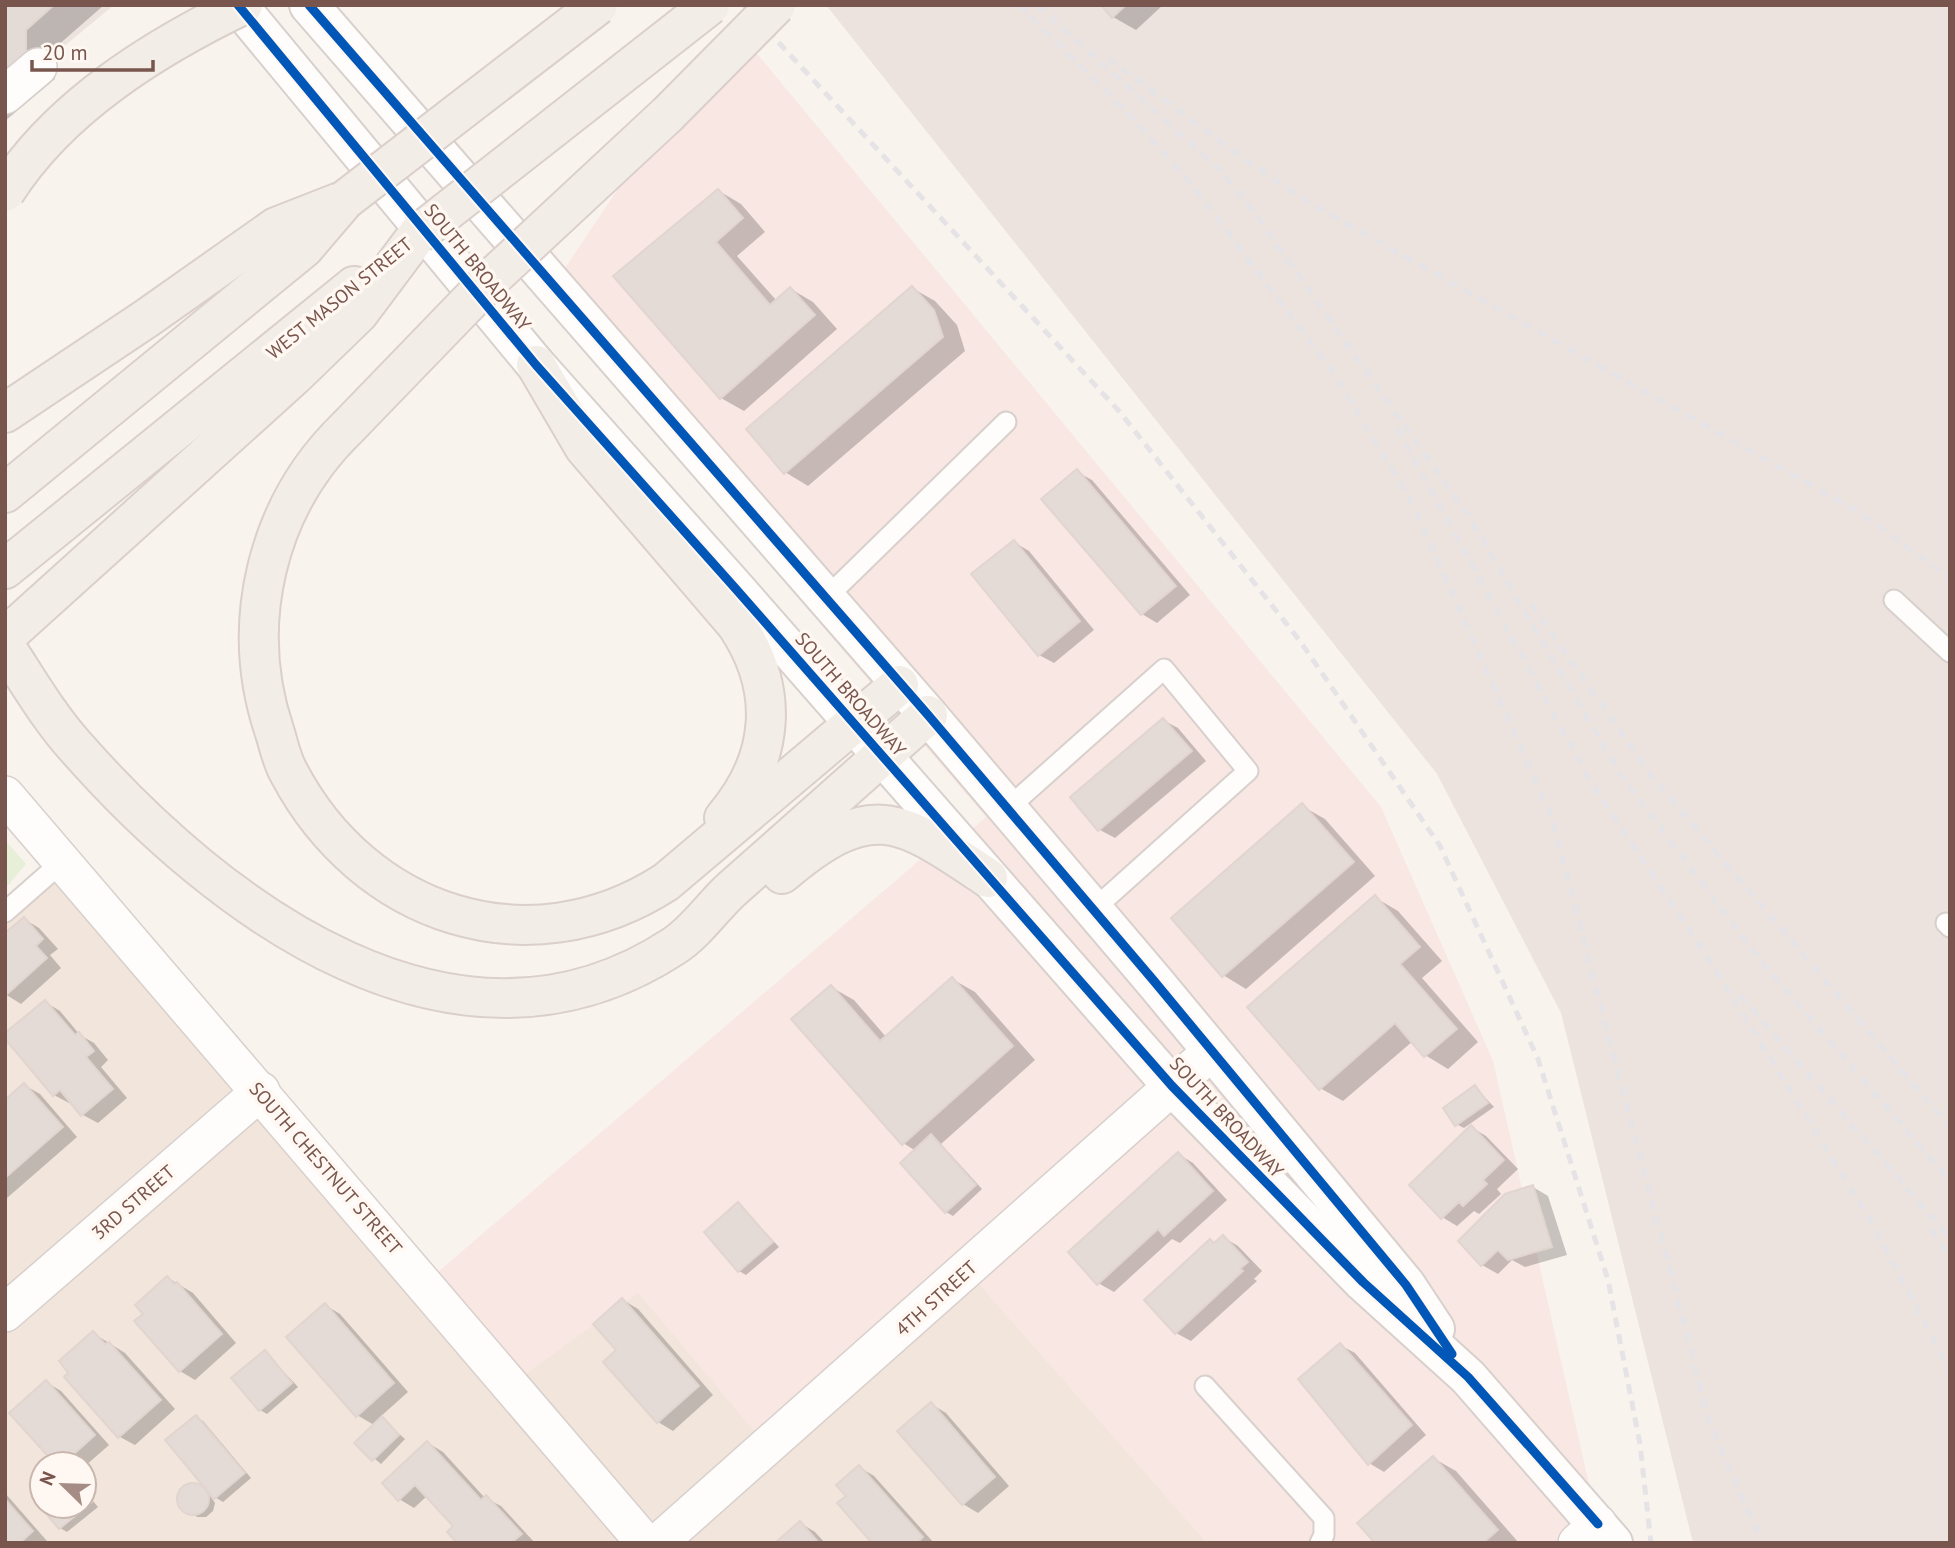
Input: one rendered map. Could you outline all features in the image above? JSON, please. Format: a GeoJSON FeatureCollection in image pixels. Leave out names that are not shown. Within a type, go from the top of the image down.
{"type":"FeatureCollection","features":[{"type":"Feature","properties":{"kind":"main road"},"geometry":{"type":"LineString","coordinates":[[5,192],[40,145],[93,98],[136,67],[243,5]]}},
{"type":"Feature","properties":{"kind":"main road"},"geometry":{"type":"LineString","coordinates":[[5,493],[304,248],[345,200],[597,5]]}},
{"type":"Feature","properties":{"kind":"main road","name":"WEST MASON STREET"},"geometry":{"type":"LineString","coordinates":[[5,569],[418,234],[710,5]]}},
{"type":"Feature","properties":{"kind":"main road"},"geometry":{"type":"LineString","coordinates":[[776,5],[668,114],[494,276],[410,366],[324,450],[286,510],[265,574],[259,614],[258,646],[267,710],[287,771],[304,799],[344,846],[384,880],[412,896],[461,917],[515,926],[560,925],[623,907],[666,882],[899,685]]}},
{"type":"Feature","properties":{"kind":"main road"},"geometry":{"type":"LineString","coordinates":[[5,413],[276,227],[345,200]]}},
{"type":"Feature","properties":{"kind":"main road"},"geometry":{"type":"LineString","coordinates":[[5,637],[294,376],[359,313],[418,234]]}},
{"type":"Feature","properties":{"kind":"main road"},"geometry":{"type":"LineString","coordinates":[[536,365],[584,447],[736,624],[755,655],[762,675],[766,722],[761,754],[730,810],[666,882]]}},
{"type":"Feature","properties":{"kind":"main road"},"geometry":{"type":"LineString","coordinates":[[5,646],[74,745],[135,807],[235,897],[333,957],[408,985],[483,996],[530,997],[564,992],[611,978],[722,925],[807,853],[861,824],[903,828],[941,846],[988,878]]}},
{"type":"Feature","properties":{"kind":"main road"},"geometry":{"type":"LineString","coordinates":[[677,945],[717,903],[928,715]]}},
{"type":"Feature","properties":{"kind":"street","name":"SOUTH BROADWAY"},"geometry":{"type":"LineString","coordinates":[[238,5],[536,365],[1172,1086],[1363,1282],[1468,1377]]}},
{"type":"Feature","properties":{"kind":"street","name":"SOUTH BROADWAY"},"geometry":{"type":"LineString","coordinates":[[309,5],[899,685],[928,715],[1212,1051],[1406,1285],[1468,1377],[1596,1537]]}},
{"type":"Feature","properties":{"kind":"street"},"geometry":{"type":"LineString","coordinates":[[5,95],[38,67]]}},
{"type":"Feature","properties":{"kind":"street","name":"SOUTH CHESTNUT STREET"},"geometry":{"type":"LineString","coordinates":[[5,795],[645,1543]]}},
{"type":"Feature","properties":{"kind":"street","name":"4TH STREET"},"geometry":{"type":"LineString","coordinates":[[658,1543],[1212,1051]]}},
{"type":"Feature","properties":{"kind":"street","name":"3RD STREET"},"geometry":{"type":"LineString","coordinates":[[5,1313],[261,1091]]}},
{"type":"Feature","properties":{"kind":"lane"},"geometry":{"type":"LineString","coordinates":[[825,599],[1006,422]]}},
{"type":"Feature","properties":{"kind":"lane"},"geometry":{"type":"LineString","coordinates":[[1894,600],[1950,652]]}},
{"type":"Feature","properties":{"kind":"lane"},"geometry":{"type":"LineString","coordinates":[[1007,809],[1164,669],[1248,771],[1093,910]]}},
{"type":"Feature","properties":{"kind":"lane"},"geometry":{"type":"LineString","coordinates":[[5,912],[62,862]]}},
{"type":"Feature","properties":{"kind":"lane"},"geometry":{"type":"LineString","coordinates":[[1205,1386],[1324,1518],[1324,1535],[1320,1543]]}},
{"type":"Feature","properties":{"kind":"shaded area"},"geometry":{"type":"Polygon","coordinates":[[[5,5],[114,5],[5,95],[5,5]]]}},
{"type":"Feature","properties":{"kind":"shaded area"},"geometry":{"type":"Polygon","coordinates":[[[826,5],[1950,5],[1950,1543],[1693,1543],[1561,1013],[1437,774],[826,5]]]}},
{"type":"Feature","properties":{"kind":"shaded area"},"geometry":{"type":"Polygon","coordinates":[[[744,38],[1381,807],[1493,1061],[1598,1524],[1577,1543],[1207,1543],[967,1271],[768,1448],[638,1293],[511,1385],[425,1283],[921,859],[960,839],[986,817],[543,301],[668,114],[744,38]]]}},
{"type":"Feature","properties":{"kind":"shaded area"},"geometry":{"type":"Polygon","coordinates":[[[62,862],[425,1283],[638,1293],[967,1270],[1207,1543],[5,1543],[5,912],[62,862]]]}},
{"type":"Feature","properties":{"kind":"green space"},"geometry":{"type":"Polygon","coordinates":[[[5,840],[26,864],[5,889],[5,840]]]}},
{"type":"Feature","properties":{"kind":"building"},"geometry":{"type":"Polygon","coordinates":[[[5,5],[54,5],[26,30],[26,62],[5,79],[5,5]]]}},
{"type":"Feature","properties":{"kind":"building"},"geometry":{"type":"Polygon","coordinates":[[[1101,5],[1126,5],[1112,18],[1101,5]]]}},
{"type":"Feature","properties":{"kind":"building"},"geometry":{"type":"Polygon","coordinates":[[[718,189],[743,218],[716,242],[770,305],[790,287],[815,315],[720,399],[613,276],[718,189]]]}},
{"type":"Feature","properties":{"kind":"building"},"geometry":{"type":"Polygon","coordinates":[[[912,286],[934,310],[943,337],[784,474],[746,429],[912,286]]]}},
{"type":"Feature","properties":{"kind":"building"},"geometry":{"type":"Polygon","coordinates":[[[1077,469],[1176,586],[1141,615],[1041,499],[1077,469]]]}},
{"type":"Feature","properties":{"kind":"building"},"geometry":{"type":"Polygon","coordinates":[[[1014,540],[1080,621],[1038,656],[971,574],[1014,540]]]}},
{"type":"Feature","properties":{"kind":"building"},"geometry":{"type":"Polygon","coordinates":[[[1163,718],[1192,751],[1098,831],[1070,797],[1163,718]]]}},
{"type":"Feature","properties":{"kind":"building"},"geometry":{"type":"Polygon","coordinates":[[[1302,803],[1354,862],[1222,977],[1171,918],[1302,803]]]}},
{"type":"Feature","properties":{"kind":"building"},"geometry":{"type":"Polygon","coordinates":[[[1375,895],[1420,947],[1400,964],[1457,1029],[1424,1057],[1395,1023],[1319,1090],[1247,1007],[1375,895]]]}},
{"type":"Feature","properties":{"kind":"building"},"geometry":{"type":"Polygon","coordinates":[[[24,917],[43,939],[36,946],[47,958],[5,996],[5,933],[24,917]]]}},
{"type":"Feature","properties":{"kind":"building"},"geometry":{"type":"Polygon","coordinates":[[[952,977],[1013,1046],[902,1145],[791,1019],[831,985],[880,1041],[952,977]]]}},
{"type":"Feature","properties":{"kind":"building"},"geometry":{"type":"Polygon","coordinates":[[[45,1000],[75,1035],[79,1032],[94,1051],[86,1057],[113,1089],[81,1116],[60,1090],[53,1096],[5,1039],[5,1033],[45,1000]]]}},
{"type":"Feature","properties":{"kind":"building"},"geometry":{"type":"Polygon","coordinates":[[[24,1083],[63,1127],[5,1178],[5,1100],[24,1083]]]}},
{"type":"Feature","properties":{"kind":"building"},"geometry":{"type":"Polygon","coordinates":[[[1475,1085],[1488,1103],[1455,1126],[1443,1108],[1475,1085]]]}},
{"type":"Feature","properties":{"kind":"building"},"geometry":{"type":"Polygon","coordinates":[[[1471,1125],[1504,1160],[1483,1180],[1487,1184],[1463,1206],[1459,1202],[1441,1219],[1409,1185],[1471,1125]]]}},
{"type":"Feature","properties":{"kind":"building"},"geometry":{"type":"Polygon","coordinates":[[[931,1134],[976,1185],[945,1213],[900,1163],[931,1134]]]}},
{"type":"Feature","properties":{"kind":"building"},"geometry":{"type":"Polygon","coordinates":[[[1178,1152],[1213,1191],[1164,1236],[1158,1229],[1097,1285],[1068,1252],[1178,1152]]]}},
{"type":"Feature","properties":{"kind":"building"},"geometry":{"type":"Polygon","coordinates":[[[1533,1185],[1552,1247],[1508,1260],[1498,1250],[1481,1266],[1458,1241],[1505,1194],[1533,1185]]]}},
{"type":"Feature","properties":{"kind":"building"},"geometry":{"type":"Polygon","coordinates":[[[738,1202],[773,1242],[738,1272],[704,1232],[738,1202]]]}},
{"type":"Feature","properties":{"kind":"building"},"geometry":{"type":"Polygon","coordinates":[[[1223,1235],[1248,1262],[1240,1269],[1243,1271],[1175,1334],[1144,1300],[1210,1239],[1214,1243],[1223,1235]]]}},
{"type":"Feature","properties":{"kind":"building"},"geometry":{"type":"Polygon","coordinates":[[[167,1276],[174,1284],[177,1282],[222,1334],[179,1372],[134,1321],[143,1314],[135,1305],[167,1276]]]}},
{"type":"Feature","properties":{"kind":"building"},"geometry":{"type":"Polygon","coordinates":[[[622,1298],[699,1386],[657,1423],[603,1362],[616,1350],[593,1324],[622,1298]]]}},
{"type":"Feature","properties":{"kind":"building"},"geometry":{"type":"Polygon","coordinates":[[[325,1303],[394,1383],[356,1417],[286,1337],[325,1303]]]}},
{"type":"Feature","properties":{"kind":"building"},"geometry":{"type":"Polygon","coordinates":[[[93,1331],[105,1344],[109,1342],[161,1400],[118,1438],[64,1377],[68,1373],[59,1361],[93,1331]]]}},
{"type":"Feature","properties":{"kind":"building"},"geometry":{"type":"Polygon","coordinates":[[[1340,1343],[1412,1425],[1368,1465],[1298,1379],[1340,1343]]]}},
{"type":"Feature","properties":{"kind":"building"},"geometry":{"type":"Polygon","coordinates":[[[265,1350],[292,1383],[259,1411],[231,1378],[265,1350]]]}},
{"type":"Feature","properties":{"kind":"building"},"geometry":{"type":"Polygon","coordinates":[[[46,1380],[95,1435],[78,1450],[42,1450],[9,1413],[46,1380]]]}},
{"type":"Feature","properties":{"kind":"building"},"geometry":{"type":"Polygon","coordinates":[[[931,1402],[995,1477],[962,1505],[897,1431],[931,1402]]]}},
{"type":"Feature","properties":{"kind":"building"},"geometry":{"type":"Polygon","coordinates":[[[196,1415],[245,1473],[214,1499],[165,1440],[196,1415]]]}},
{"type":"Feature","properties":{"kind":"building"},"geometry":{"type":"Polygon","coordinates":[[[382,1416],[399,1435],[372,1461],[354,1443],[382,1416]]]}},
{"type":"Feature","properties":{"kind":"building"},"geometry":{"type":"Polygon","coordinates":[[[427,1441],[481,1500],[486,1495],[522,1534],[511,1543],[457,1543],[447,1532],[453,1526],[415,1485],[398,1501],[382,1483],[427,1441]]]}},
{"type":"Feature","properties":{"kind":"building"},"geometry":{"type":"Polygon","coordinates":[[[1433,1456],[1498,1530],[1483,1543],[1375,1543],[1357,1523],[1433,1456]]]}},
{"type":"Feature","properties":{"kind":"building"},"geometry":{"type":"Polygon","coordinates":[[[859,1465],[923,1537],[917,1543],[872,1543],[837,1503],[846,1496],[836,1485],[859,1465]]]}},
{"type":"Feature","properties":{"kind":"building"},"geometry":{"type":"Polygon","coordinates":[[[193,1483],[204,1488],[209,1499],[204,1510],[193,1515],[182,1510],[177,1499],[182,1488],[193,1483]]]}},
{"type":"Feature","properties":{"kind":"building"},"geometry":{"type":"Polygon","coordinates":[[[5,1499],[33,1531],[20,1543],[5,1543],[5,1499]]]}},
{"type":"Feature","properties":{"kind":"building"},"geometry":{"type":"Polygon","coordinates":[[[51,1520],[70,1520],[59,1529],[51,1520]]]}},
{"type":"Feature","properties":{"kind":"building"},"geometry":{"type":"Polygon","coordinates":[[[800,1521],[819,1543],[775,1543],[800,1521]]]}},
{"type":"Feature","properties":{"kind":"railway"},"geometry":{"type":"LineString","coordinates":[[744,5],[1119,411],[1300,641],[1440,846],[1538,1059],[1608,1280],[1640,1444],[1651,1543]]}},
{"type":"Feature","properties":{"kind":"railway"},"geometry":{"type":"LineString","coordinates":[[1019,5],[1125,110],[1190,182],[1333,372],[1412,503],[1552,818],[1709,1421],[1762,1543]]}},
{"type":"Feature","properties":{"kind":"railway"},"geometry":{"type":"LineString","coordinates":[[1037,5],[1218,168],[1255,214],[1470,518],[1620,774],[1761,961],[1950,1181]]}},
{"type":"Feature","properties":{"kind":"railway"},"geometry":{"type":"LineString","coordinates":[[1108,58],[1244,159],[1308,202],[1859,512],[1950,578]]}},
{"type":"Feature","properties":{"kind":"railway"},"geometry":{"type":"LineString","coordinates":[[1397,428],[1592,784],[1708,958],[1874,1226],[1950,1372]]}},
{"type":"Feature","properties":{"kind":"railway"},"geometry":{"type":"LineString","coordinates":[[1531,604],[1653,778],[1950,1127]]}},
{"type":"Feature","properties":{"kind":"railway"},"geometry":{"type":"LineString","coordinates":[[1740,995],[1950,1238]]}},
{"type":"Feature","properties":{"kind":"railway"},"geometry":{"type":"LineString","coordinates":[[1930,1229],[1950,1257]]}},
{"type":"Feature","properties":{"kind":"cycle path"},"geometry":{"type":"LineString","coordinates":[[238,5],[536,365],[1172,1086],[1363,1282],[1468,1377],[1598,1524]]}},
{"type":"Feature","properties":{"kind":"cycle path"},"geometry":{"type":"LineString","coordinates":[[309,5],[928,715],[1154,981],[1406,1285],[1452,1354]]}}]}
